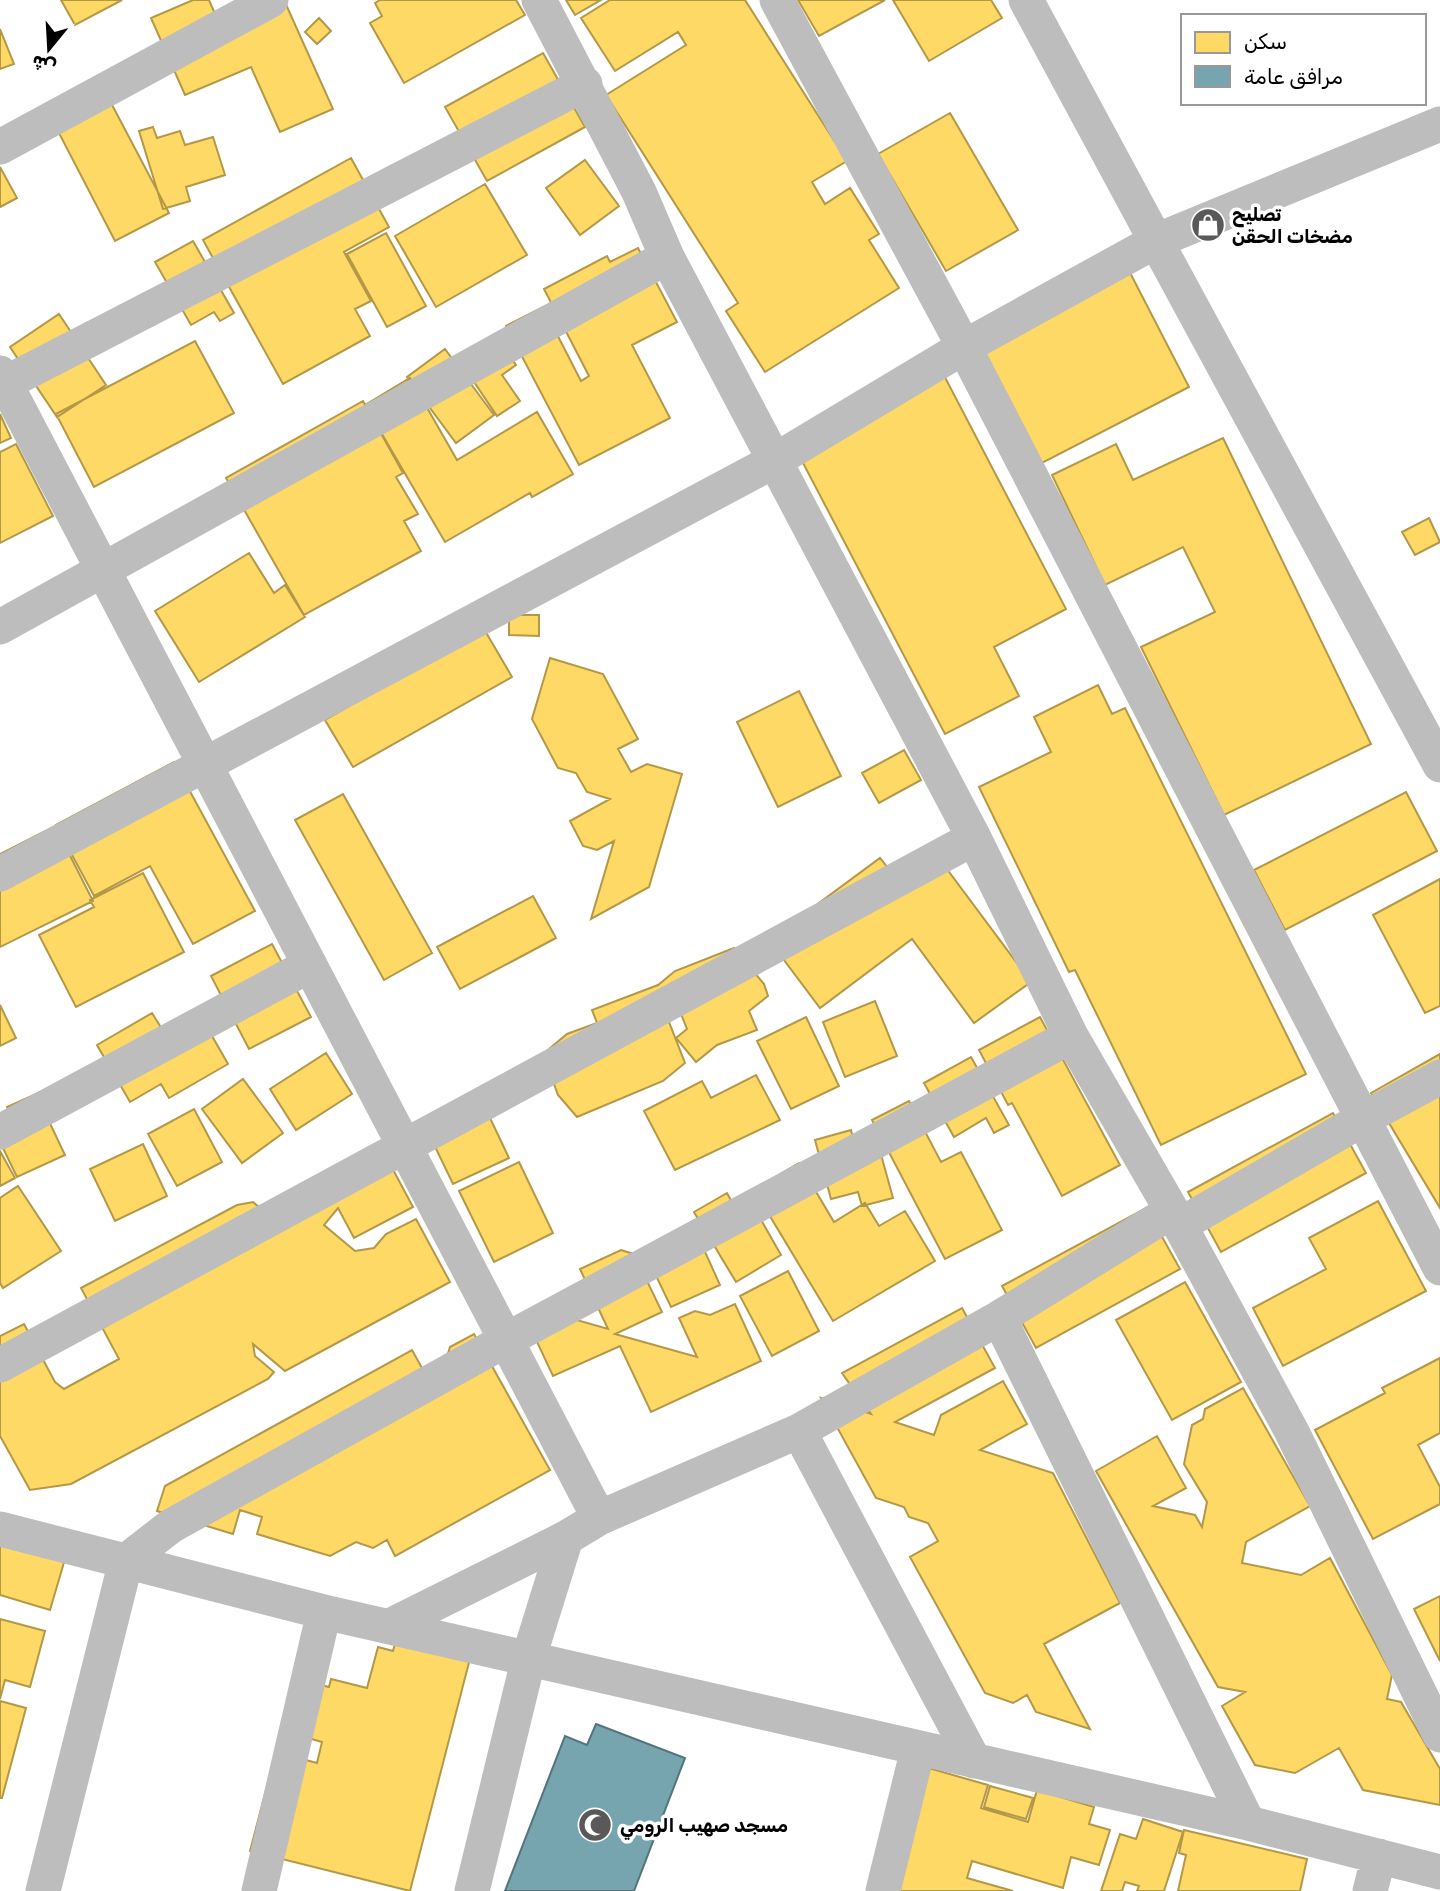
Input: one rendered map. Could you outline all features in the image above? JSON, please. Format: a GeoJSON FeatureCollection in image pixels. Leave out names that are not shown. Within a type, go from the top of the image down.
{"type":"FeatureCollection","features":[{"type":"Feature","properties":{"kind":"street"},"geometry":{"type":"LineString","coordinates":[[0,147],[271,0]]}},
{"type":"Feature","properties":{"kind":"street"},"geometry":{"type":"LineString","coordinates":[[539,0],[639,192],[667,257],[974,838],[1071,1036],[1176,1218],[1293,1432],[1440,1735]]}},
{"type":"Feature","properties":{"kind":"street"},"geometry":{"type":"LineString","coordinates":[[777,0],[964,347],[1440,1268]]}},
{"type":"Feature","properties":{"kind":"street"},"geometry":{"type":"LineString","coordinates":[[1026,0],[1440,765]]}},
{"type":"Feature","properties":{"kind":"street"},"geometry":{"type":"LineString","coordinates":[[585,84],[2,381],[599,1518]]}},
{"type":"Feature","properties":{"kind":"street"},"geometry":{"type":"LineString","coordinates":[[0,874],[774,461],[964,347],[1156,241],[1440,124]]}},
{"type":"Feature","properties":{"kind":"street"},"geometry":{"type":"LineString","coordinates":[[0,626],[667,257]]}},
{"type":"Feature","properties":{"kind":"street"},"geometry":{"type":"LineString","coordinates":[[0,1364],[405,1148],[974,838]]}},
{"type":"Feature","properties":{"kind":"street"},"geometry":{"type":"LineString","coordinates":[[0,1132],[310,965]]}},
{"type":"Feature","properties":{"kind":"street"},"geometry":{"type":"LineString","coordinates":[[43,1891],[126,1561],[171,1526],[506,1340],[1071,1036]]}},
{"type":"Feature","properties":{"kind":"street"},"geometry":{"type":"LineString","coordinates":[[390,1626],[566,1538],[599,1518],[799,1431],[1176,1218],[1440,1077]]}},
{"type":"Feature","properties":{"kind":"street"},"geometry":{"type":"LineString","coordinates":[[999,1318],[1248,1822]]}},
{"type":"Feature","properties":{"kind":"street"},"geometry":{"type":"LineString","coordinates":[[799,1431],[974,1761]]}},
{"type":"Feature","properties":{"kind":"street"},"geometry":{"type":"LineString","coordinates":[[0,1529],[324,1612],[1248,1822],[1440,1872]]}},
{"type":"Feature","properties":{"kind":"street"},"geometry":{"type":"LineString","coordinates":[[472,1891],[529,1657],[566,1538]]}},
{"type":"Feature","properties":{"kind":"street"},"geometry":{"type":"LineString","coordinates":[[259,1891],[324,1612]]}},
{"type":"Feature","properties":{"kind":"street"},"geometry":{"type":"LineString","coordinates":[[883,1891],[918,1749]]}},
{"type":"Feature","properties":{"kind":"street"},"geometry":{"type":"LineString","coordinates":[[1370,1891],[1379,1856]]}},
{"type":"Feature","properties":{"kind":"building: سكن"},"geometry":{"type":"Polygon","coordinates":[[[61,0],[122,0],[75,25],[61,0]]]}},
{"type":"Feature","properties":{"kind":"building: سكن"},"geometry":{"type":"Polygon","coordinates":[[[193,0],[209,0],[215,14],[284,0],[333,109],[280,132],[251,67],[185,95],[151,18],[193,0]]]}},
{"type":"Feature","properties":{"kind":"building: سكن"},"geometry":{"type":"Polygon","coordinates":[[[380,0],[516,0],[525,15],[404,83],[370,23],[382,16],[375,3],[380,0]]]}},
{"type":"Feature","properties":{"kind":"building: سكن"},"geometry":{"type":"Polygon","coordinates":[[[566,0],[601,0],[575,15],[566,0]]]}},
{"type":"Feature","properties":{"kind":"building: سكن"},"geometry":{"type":"Polygon","coordinates":[[[610,0],[745,0],[847,161],[812,182],[825,204],[850,188],[879,234],[869,240],[899,288],[765,372],[726,311],[738,303],[606,95],[686,45],[678,32],[615,71],[581,18],[610,0]]]}},
{"type":"Feature","properties":{"kind":"building: سكن"},"geometry":{"type":"Polygon","coordinates":[[[798,0],[885,0],[819,36],[798,0]]]}},
{"type":"Feature","properties":{"kind":"building: سكن"},"geometry":{"type":"Polygon","coordinates":[[[893,0],[991,0],[1002,18],[929,61],[893,0]]]}},
{"type":"Feature","properties":{"kind":"building: سكن"},"geometry":{"type":"Polygon","coordinates":[[[319,18],[331,31],[317,44],[305,32],[319,18]]]}},
{"type":"Feature","properties":{"kind":"building: سكن"},"geometry":{"type":"Polygon","coordinates":[[[0,29],[14,64],[0,69],[0,29]]]}},
{"type":"Feature","properties":{"kind":"building: سكن"},"geometry":{"type":"Polygon","coordinates":[[[543,53],[585,127],[487,181],[445,107],[543,53]]]}},
{"type":"Feature","properties":{"kind":"building: سكن"},"geometry":{"type":"Polygon","coordinates":[[[100,82],[169,213],[115,241],[47,110],[100,82]]]}},
{"type":"Feature","properties":{"kind":"building: سكن"},"geometry":{"type":"Polygon","coordinates":[[[950,113],[1018,230],[946,271],[878,154],[950,113]]]}},
{"type":"Feature","properties":{"kind":"building: سكن"},"geometry":{"type":"Polygon","coordinates":[[[153,127],[157,138],[180,131],[185,145],[213,137],[225,175],[186,187],[190,201],[163,209],[139,131],[153,127]]]}},
{"type":"Feature","properties":{"kind":"building: سكن"},"geometry":{"type":"Polygon","coordinates":[[[351,158],[389,227],[344,252],[371,301],[355,309],[370,336],[283,384],[203,240],[351,158]]]}},
{"type":"Feature","properties":{"kind":"building: سكن"},"geometry":{"type":"Polygon","coordinates":[[[585,160],[619,206],[580,235],[546,188],[585,160]]]}},
{"type":"Feature","properties":{"kind":"building: سكن"},"geometry":{"type":"Polygon","coordinates":[[[0,167],[17,198],[0,207],[0,167]]]}},
{"type":"Feature","properties":{"kind":"building: سكن"},"geometry":{"type":"Polygon","coordinates":[[[485,184],[527,255],[436,307],[395,236],[485,184]]]}},
{"type":"Feature","properties":{"kind":"building: سكن"},"geometry":{"type":"Polygon","coordinates":[[[386,233],[426,306],[387,327],[347,254],[386,233]]]}},
{"type":"Feature","properties":{"kind":"building: سكن"},"geometry":{"type":"Polygon","coordinates":[[[193,241],[234,313],[220,321],[214,312],[191,325],[155,262],[193,241]]]}},
{"type":"Feature","properties":{"kind":"building: سكن"},"geometry":{"type":"Polygon","coordinates":[[[638,248],[677,322],[632,345],[670,418],[579,465],[506,326],[543,307],[581,381],[589,376],[544,289],[607,256],[610,262],[638,248]]]}},
{"type":"Feature","properties":{"kind":"building: سكن"},"geometry":{"type":"Polygon","coordinates":[[[1124,261],[1189,387],[1040,464],[974,337],[1124,261]]]}},
{"type":"Feature","properties":{"kind":"building: سكن"},"geometry":{"type":"Polygon","coordinates":[[[59,314],[106,385],[57,417],[10,347],[59,314]]]}},
{"type":"Feature","properties":{"kind":"building: سكن"},"geometry":{"type":"Polygon","coordinates":[[[195,341],[234,413],[94,487],[56,414],[195,341]]]}},
{"type":"Feature","properties":{"kind":"building: سكن"},"geometry":{"type":"Polygon","coordinates":[[[445,349],[494,415],[456,443],[407,377],[445,349]]]}},
{"type":"Feature","properties":{"kind":"building: سكن"},"geometry":{"type":"Polygon","coordinates":[[[505,349],[516,365],[502,375],[520,401],[497,416],[468,373],[505,349]]]}},
{"type":"Feature","properties":{"kind":"building: سكن"},"geometry":{"type":"Polygon","coordinates":[[[938,364],[1066,609],[994,647],[1019,696],[945,734],[791,440],[938,364]]]}},
{"type":"Feature","properties":{"kind":"building: سكن"},"geometry":{"type":"Polygon","coordinates":[[[410,378],[457,460],[537,412],[573,474],[532,497],[530,493],[445,542],[365,405],[410,378]]]}},
{"type":"Feature","properties":{"kind":"building: سكن"},"geometry":{"type":"Polygon","coordinates":[[[363,401],[403,473],[396,477],[418,514],[404,521],[421,551],[304,615],[226,478],[363,401]]]}},
{"type":"Feature","properties":{"kind":"building: سكن"},"geometry":{"type":"Polygon","coordinates":[[[0,414],[11,438],[0,443],[0,414]]]}},
{"type":"Feature","properties":{"kind":"building: سكن"},"geometry":{"type":"Polygon","coordinates":[[[1223,438],[1371,744],[1224,815],[1141,647],[1215,612],[1183,547],[1105,585],[1052,475],[1116,444],[1133,480],[1223,438]]]}},
{"type":"Feature","properties":{"kind":"building: سكن"},"geometry":{"type":"Polygon","coordinates":[[[16,444],[53,516],[0,543],[0,452],[16,444]]]}},
{"type":"Feature","properties":{"kind":"building: سكن"},"geometry":{"type":"Polygon","coordinates":[[[1429,518],[1440,542],[1415,555],[1402,532],[1429,518]]]}},
{"type":"Feature","properties":{"kind":"building: سكن"},"geometry":{"type":"Polygon","coordinates":[[[249,553],[274,593],[285,585],[305,617],[199,682],[155,611],[249,553]]]}},
{"type":"Feature","properties":{"kind":"building: سكن"},"geometry":{"type":"Polygon","coordinates":[[[509,615],[539,615],[539,636],[509,635],[509,615]]]}},
{"type":"Feature","properties":{"kind":"building: سكن"},"geometry":{"type":"Polygon","coordinates":[[[484,629],[512,677],[353,767],[325,720],[484,629]]]}},
{"type":"Feature","properties":{"kind":"building: سكن"},"geometry":{"type":"Polygon","coordinates":[[[550,658],[603,674],[638,739],[618,749],[631,772],[647,764],[682,774],[649,887],[591,919],[614,841],[597,850],[583,846],[570,821],[610,799],[587,792],[576,773],[558,768],[532,719],[550,658]]]}},
{"type":"Feature","properties":{"kind":"building: سكن"},"geometry":{"type":"Polygon","coordinates":[[[1098,685],[1112,714],[1125,708],[1306,1074],[1161,1145],[1075,970],[1069,972],[979,787],[1051,752],[1034,717],[1098,685]]]}},
{"type":"Feature","properties":{"kind":"building: سكن"},"geometry":{"type":"Polygon","coordinates":[[[799,691],[841,776],[778,807],[737,722],[799,691]]]}},
{"type":"Feature","properties":{"kind":"building: سكن"},"geometry":{"type":"Polygon","coordinates":[[[904,750],[921,780],[879,803],[862,773],[904,750]]]}},
{"type":"Feature","properties":{"kind":"building: سكن"},"geometry":{"type":"Polygon","coordinates":[[[174,762],[255,911],[193,944],[150,866],[94,896],[56,825],[174,762]]]}},
{"type":"Feature","properties":{"kind":"building: سكن"},"geometry":{"type":"Polygon","coordinates":[[[1406,792],[1437,851],[1285,930],[1254,870],[1406,792]]]}},
{"type":"Feature","properties":{"kind":"building: سكن"},"geometry":{"type":"Polygon","coordinates":[[[343,794],[432,953],[384,980],[295,820],[343,794]]]}},
{"type":"Feature","properties":{"kind":"building: سكن"},"geometry":{"type":"Polygon","coordinates":[[[55,826],[93,901],[0,947],[0,854],[55,826]]]}},
{"type":"Feature","properties":{"kind":"building: سكن"},"geometry":{"type":"Polygon","coordinates":[[[929,845],[1031,982],[974,1023],[912,939],[820,1008],[769,940],[880,858],[892,873],[929,845]]]}},
{"type":"Feature","properties":{"kind":"building: سكن"},"geometry":{"type":"Polygon","coordinates":[[[143,873],[184,952],[76,1007],[39,935],[94,907],[90,900],[143,873]]]}},
{"type":"Feature","properties":{"kind":"building: سكن"},"geometry":{"type":"Polygon","coordinates":[[[1440,879],[1440,1006],[1425,1013],[1373,915],[1440,879]]]}},
{"type":"Feature","properties":{"kind":"building: سكن"},"geometry":{"type":"Polygon","coordinates":[[[533,896],[556,938],[460,989],[437,947],[533,896]]]}},
{"type":"Feature","properties":{"kind":"building: سكن"},"geometry":{"type":"Polygon","coordinates":[[[272,944],[311,1017],[249,1049],[211,976],[272,944]]]}},
{"type":"Feature","properties":{"kind":"building: سكن"},"geometry":{"type":"Polygon","coordinates":[[[734,948],[764,984],[768,996],[749,1011],[757,1030],[717,1045],[696,1062],[676,1038],[687,1029],[673,994],[662,1004],[685,1063],[663,1081],[577,1117],[558,1095],[543,1054],[567,1034],[597,1023],[592,1010],[658,985],[675,971],[734,948]]]}},
{"type":"Feature","properties":{"kind":"building: سكن"},"geometry":{"type":"Polygon","coordinates":[[[875,1001],[897,1056],[845,1077],[823,1022],[875,1001]]]}},
{"type":"Feature","properties":{"kind":"building: سكن"},"geometry":{"type":"Polygon","coordinates":[[[0,1005],[16,1038],[0,1046],[0,1005]]]}},
{"type":"Feature","properties":{"kind":"building: سكن"},"geometry":{"type":"Polygon","coordinates":[[[152,1013],[170,1042],[204,1022],[228,1064],[169,1098],[161,1084],[130,1102],[97,1045],[152,1013]]]}},
{"type":"Feature","properties":{"kind":"building: سكن"},"geometry":{"type":"Polygon","coordinates":[[[806,1017],[839,1086],[791,1109],[757,1041],[806,1017]]]}},
{"type":"Feature","properties":{"kind":"building: سكن"},"geometry":{"type":"Polygon","coordinates":[[[1040,1017],[1120,1165],[1062,1196],[1012,1103],[1008,1105],[979,1050],[1040,1017]]]}},
{"type":"Feature","properties":{"kind":"building: سكن"},"geometry":{"type":"Polygon","coordinates":[[[326,1053],[352,1094],[296,1130],[270,1089],[326,1053]]]}},
{"type":"Feature","properties":{"kind":"building: سكن"},"geometry":{"type":"Polygon","coordinates":[[[1440,1054],[1440,1208],[1371,1093],[1440,1054]]]}},
{"type":"Feature","properties":{"kind":"building: سكن"},"geometry":{"type":"Polygon","coordinates":[[[971,1057],[1009,1125],[994,1133],[986,1118],[954,1137],[924,1083],[971,1057]]]}},
{"type":"Feature","properties":{"kind":"building: سكن"},"geometry":{"type":"Polygon","coordinates":[[[756,1075],[780,1120],[675,1170],[644,1111],[702,1081],[711,1098],[756,1075]]]}},
{"type":"Feature","properties":{"kind":"building: سكن"},"geometry":{"type":"Polygon","coordinates":[[[243,1079],[283,1133],[242,1163],[202,1109],[243,1079]]]}},
{"type":"Feature","properties":{"kind":"building: سكن"},"geometry":{"type":"Polygon","coordinates":[[[36,1094],[65,1155],[17,1177],[0,1142],[9,1111],[7,1107],[36,1094]]]}},
{"type":"Feature","properties":{"kind":"building: سكن"},"geometry":{"type":"Polygon","coordinates":[[[482,1101],[509,1158],[453,1184],[426,1128],[482,1101]]]}},
{"type":"Feature","properties":{"kind":"building: سكن"},"geometry":{"type":"Polygon","coordinates":[[[909,1101],[941,1162],[961,1152],[1002,1230],[945,1259],[872,1120],[909,1101]]]}},
{"type":"Feature","properties":{"kind":"building: سكن"},"geometry":{"type":"Polygon","coordinates":[[[194,1109],[222,1162],[177,1186],[148,1134],[194,1109]]]}},
{"type":"Feature","properties":{"kind":"building: سكن"},"geometry":{"type":"Polygon","coordinates":[[[1333,1113],[1366,1173],[1221,1252],[1188,1192],[1333,1113]]]}},
{"type":"Feature","properties":{"kind":"building: سكن"},"geometry":{"type":"Polygon","coordinates":[[[851,1130],[855,1146],[877,1140],[893,1198],[862,1206],[858,1192],[831,1199],[815,1140],[851,1130]]]}},
{"type":"Feature","properties":{"kind":"building: سكن"},"geometry":{"type":"Polygon","coordinates":[[[143,1144],[167,1196],[115,1221],[90,1169],[143,1144]]]}},
{"type":"Feature","properties":{"kind":"building: سكن"},"geometry":{"type":"Polygon","coordinates":[[[382,1149],[413,1207],[354,1238],[338,1208],[324,1225],[355,1251],[374,1248],[386,1234],[416,1219],[450,1282],[285,1371],[253,1344],[255,1356],[274,1372],[268,1379],[71,1484],[30,1490],[0,1436],[0,1336],[24,1324],[55,1382],[64,1389],[119,1359],[81,1288],[237,1205],[253,1202],[267,1214],[382,1149]]]}},
{"type":"Feature","properties":{"kind":"building: سكن"},"geometry":{"type":"Polygon","coordinates":[[[0,1151],[15,1178],[0,1186],[0,1151]]]}},
{"type":"Feature","properties":{"kind":"building: سكن"},"geometry":{"type":"Polygon","coordinates":[[[519,1162],[553,1233],[494,1262],[459,1191],[519,1162]]]}},
{"type":"Feature","properties":{"kind":"building: سكن"},"geometry":{"type":"Polygon","coordinates":[[[799,1163],[834,1222],[865,1203],[879,1226],[905,1211],[935,1261],[833,1321],[768,1213],[760,1218],[781,1255],[736,1282],[694,1212],[727,1193],[732,1202],[799,1163]]]}},
{"type":"Feature","properties":{"kind":"building: سكن"},"geometry":{"type":"Polygon","coordinates":[[[18,1186],[61,1251],[3,1288],[0,1283],[0,1198],[18,1186]]]}},
{"type":"Feature","properties":{"kind":"building: سكن"},"geometry":{"type":"Polygon","coordinates":[[[1378,1201],[1426,1291],[1283,1366],[1253,1308],[1326,1269],[1309,1238],[1378,1201]]]}},
{"type":"Feature","properties":{"kind":"building: سكن"},"geometry":{"type":"Polygon","coordinates":[[[1146,1208],[1180,1269],[1036,1348],[1002,1286],[1146,1208]]]}},
{"type":"Feature","properties":{"kind":"building: سكن"},"geometry":{"type":"Polygon","coordinates":[[[696,1232],[720,1285],[671,1307],[646,1255],[696,1232]]]}},
{"type":"Feature","properties":{"kind":"building: سكن"},"geometry":{"type":"Polygon","coordinates":[[[621,1250],[634,1254],[662,1312],[615,1334],[697,1357],[679,1318],[695,1311],[710,1315],[735,1304],[761,1361],[651,1412],[620,1346],[553,1376],[530,1327],[535,1308],[608,1329],[580,1269],[621,1250]]]}},
{"type":"Feature","properties":{"kind":"building: سكن"},"geometry":{"type":"Polygon","coordinates":[[[788,1271],[819,1331],[772,1356],[740,1296],[788,1271]]]}},
{"type":"Feature","properties":{"kind":"building: سكن"},"geometry":{"type":"Polygon","coordinates":[[[1185,1282],[1241,1382],[1172,1420],[1116,1320],[1185,1282]]]}},
{"type":"Feature","properties":{"kind":"building: سكن"},"geometry":{"type":"Polygon","coordinates":[[[962,1308],[995,1368],[895,1422],[934,1435],[941,1415],[1003,1381],[1027,1424],[980,1450],[1053,1473],[1120,1603],[1044,1644],[1090,1729],[1036,1712],[1027,1695],[1013,1703],[985,1693],[910,1557],[938,1541],[928,1523],[909,1517],[904,1507],[876,1498],[821,1398],[871,1414],[842,1373],[962,1308]]]}},
{"type":"Feature","properties":{"kind":"building: سكن"},"geometry":{"type":"Polygon","coordinates":[[[474,1334],[550,1470],[395,1556],[387,1540],[373,1548],[356,1542],[330,1556],[257,1534],[262,1517],[240,1510],[233,1534],[157,1511],[165,1486],[412,1350],[436,1393],[450,1347],[474,1334]]]}},
{"type":"Feature","properties":{"kind":"building: سكن"},"geometry":{"type":"Polygon","coordinates":[[[1440,1358],[1440,1433],[1418,1445],[1440,1487],[1440,1504],[1373,1539],[1315,1430],[1385,1393],[1382,1388],[1440,1358]]]}},
{"type":"Feature","properties":{"kind":"building: سكن"},"geometry":{"type":"Polygon","coordinates":[[[1243,1388],[1310,1506],[1246,1542],[1242,1563],[1301,1575],[1330,1558],[1392,1675],[1387,1699],[1401,1702],[1440,1769],[1440,1805],[1363,1790],[1339,1748],[1295,1773],[1255,1765],[1222,1706],[1245,1692],[1218,1687],[1096,1471],[1157,1436],[1186,1488],[1153,1506],[1195,1515],[1202,1527],[1207,1502],[1184,1464],[1192,1425],[1203,1419],[1205,1409],[1243,1388]]]}},
{"type":"Feature","properties":{"kind":"building: سكن"},"geometry":{"type":"Polygon","coordinates":[[[0,1522],[70,1542],[50,1610],[0,1595],[0,1522]]]}},
{"type":"Feature","properties":{"kind":"building: سكن"},"geometry":{"type":"Polygon","coordinates":[[[1440,1596],[1440,1661],[1414,1609],[1440,1596]]]}},
{"type":"Feature","properties":{"kind":"building: سكن"},"geometry":{"type":"Polygon","coordinates":[[[0,1619],[45,1631],[30,1687],[5,1680],[0,1699],[0,1619]]]}},
{"type":"Feature","properties":{"kind":"building: سكن"},"geometry":{"type":"Polygon","coordinates":[[[400,1624],[474,1643],[410,1891],[250,1851],[276,1752],[317,1763],[322,1742],[283,1731],[296,1679],[329,1687],[331,1679],[367,1688],[378,1647],[393,1651],[400,1624]]]}},
{"type":"Feature","properties":{"kind":"building: سكن"},"geometry":{"type":"Polygon","coordinates":[[[0,1701],[26,1708],[2,1798],[0,1798],[0,1701]]]}},
{"type":"Feature","properties":{"kind":"building: سكن"},"geometry":{"type":"Polygon","coordinates":[[[925,1767],[988,1785],[981,1808],[1028,1822],[1037,1790],[1094,1807],[1089,1824],[1110,1830],[1099,1865],[1071,1857],[1063,1888],[972,1861],[967,1878],[1013,1891],[889,1891],[925,1767]]]}},
{"type":"Feature","properties":{"kind":"building: سكن"},"geometry":{"type":"Polygon","coordinates":[[[990,1786],[1033,1798],[1026,1819],[984,1807],[990,1786]]]}},
{"type":"Feature","properties":{"kind":"building: سكن"},"geometry":{"type":"Polygon","coordinates":[[[1143,1819],[1183,1832],[1164,1891],[1137,1891],[1139,1886],[1125,1882],[1122,1891],[1101,1891],[1120,1834],[1136,1839],[1143,1819]]]}},
{"type":"Feature","properties":{"kind":"building: سكن"},"geometry":{"type":"Polygon","coordinates":[[[1184,1830],[1307,1859],[1300,1891],[1178,1891],[1186,1855],[1179,1853],[1184,1830]]]}},
{"type":"Feature","properties":{"kind":"building: مرافق عامة","name":"مسجد صهيب الرومي"},"geometry":{"type":"Polygon","coordinates":[[[596,1724],[685,1758],[634,1891],[505,1891],[565,1736],[587,1745],[596,1724]]]}},
{"type":"Feature","properties":{"kind":"place","name":"تصليح مضخات الحقن"},"geometry":{"type":"Point","coordinates":[1208,225]}},
{"type":"Feature","properties":{"kind":"place","name":"مسجد صهيب الرومي"},"geometry":{"type":"Point","coordinates":[595,1825]}}]}
